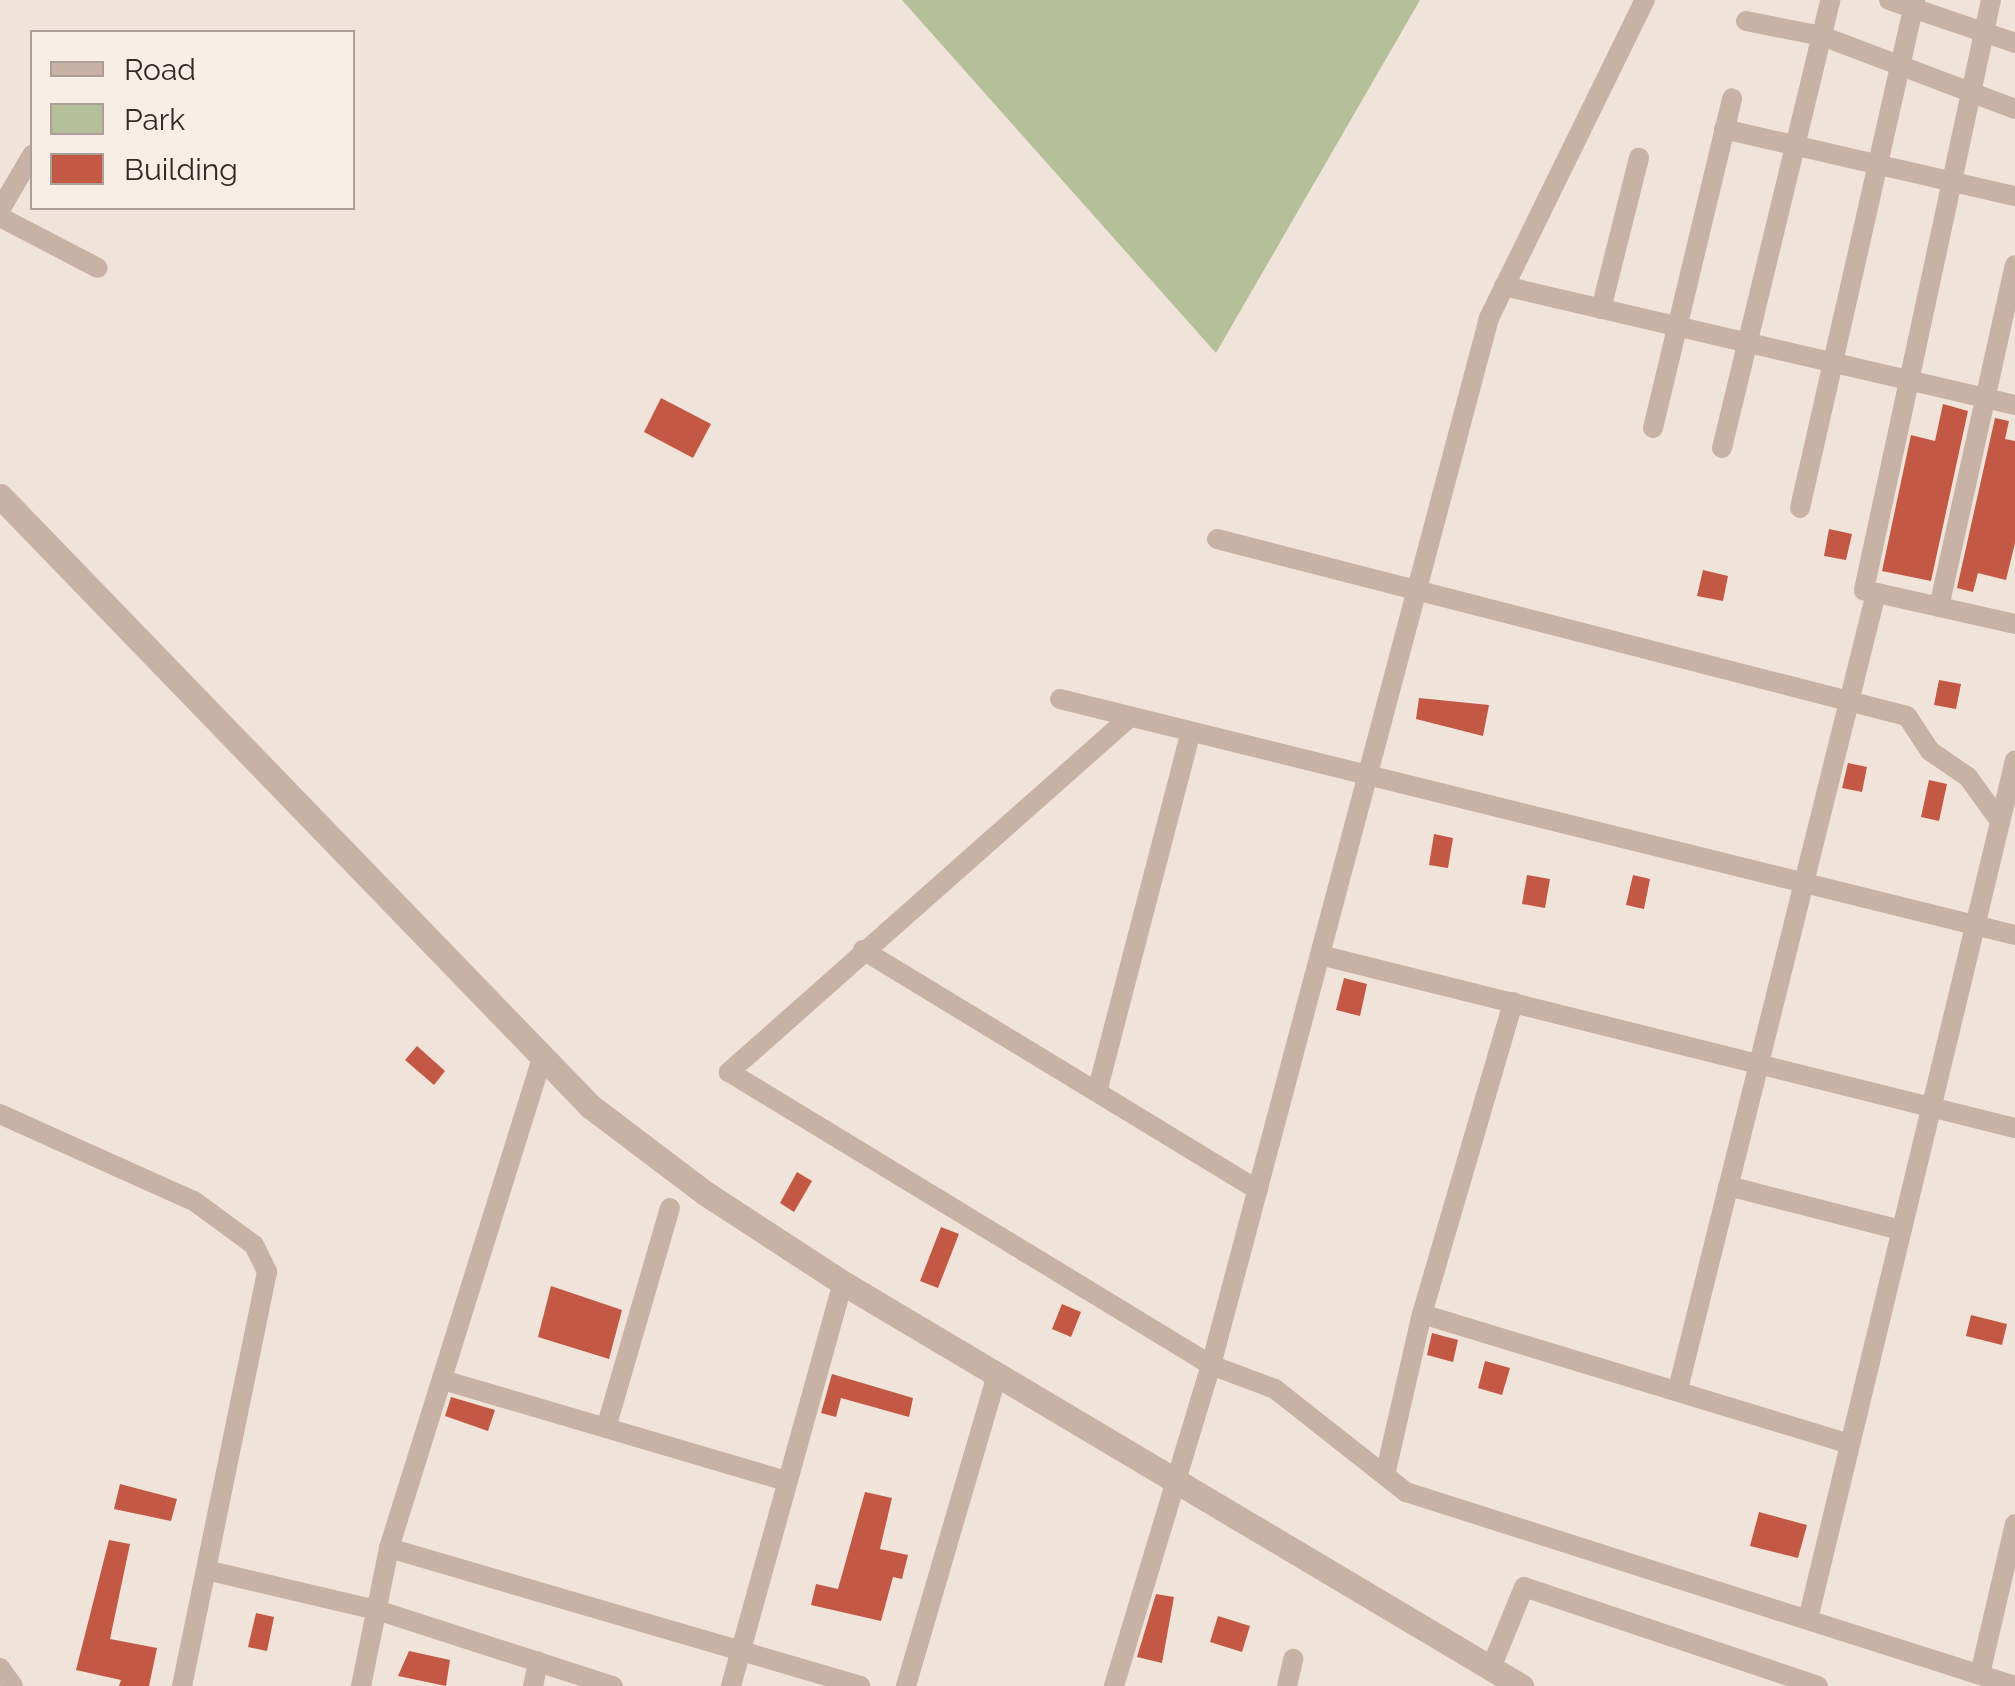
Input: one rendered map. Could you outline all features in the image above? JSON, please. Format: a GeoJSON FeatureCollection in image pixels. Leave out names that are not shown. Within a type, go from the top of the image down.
{"type":"FeatureCollection","features":[{"type":"Feature","properties":{"kind":"street"},"geometry":{"type":"LineString","coordinates":[[1114,1686],[1179,1483],[1364,776],[1420,592],[1439,494],[1489,318],[1645,0]]}},
{"type":"Feature","properties":{"kind":"street"},"geometry":{"type":"LineString","coordinates":[[1722,448],[1830,0]]}},
{"type":"Feature","properties":{"kind":"street"},"geometry":{"type":"LineString","coordinates":[[1888,0],[1914,4],[2015,43]]}},
{"type":"Feature","properties":{"kind":"street"},"geometry":{"type":"LineString","coordinates":[[1991,0],[1864,590],[2015,624]]}},
{"type":"Feature","properties":{"kind":"street"},"geometry":{"type":"LineString","coordinates":[[1800,508],[1914,4]]}},
{"type":"Feature","properties":{"kind":"street"},"geometry":{"type":"LineString","coordinates":[[1746,22],[1822,36],[2015,108]]}},
{"type":"Feature","properties":{"kind":"street"},"geometry":{"type":"LineString","coordinates":[[1653,428],[1732,98]]}},
{"type":"Feature","properties":{"kind":"street"},"geometry":{"type":"LineString","coordinates":[[1724,129],[2015,196]]}},
{"type":"Feature","properties":{"kind":"street"},"geometry":{"type":"LineString","coordinates":[[1601,309],[1639,158]]}},
{"type":"Feature","properties":{"kind":"street"},"geometry":{"type":"LineString","coordinates":[[30,159],[0,214],[98,268]]}},
{"type":"Feature","properties":{"kind":"street"},"geometry":{"type":"LineString","coordinates":[[1939,607],[2015,265]]}},
{"type":"Feature","properties":{"kind":"street"},"geometry":{"type":"LineString","coordinates":[[1504,286],[2015,405]]}},
{"type":"Feature","properties":{"kind":"street"},"geometry":{"type":"LineString","coordinates":[[0,496],[590,1106],[662,1161],[843,1282],[1522,1686]]}},
{"type":"Feature","properties":{"kind":"street"},"geometry":{"type":"LineString","coordinates":[[1217,539],[1908,716],[1930,751],[1968,777],[1999,820]]}},
{"type":"Feature","properties":{"kind":"street"},"geometry":{"type":"LineString","coordinates":[[1678,1389],[1876,593]]}},
{"type":"Feature","properties":{"kind":"street"},"geometry":{"type":"LineString","coordinates":[[1060,699],[1364,776],[1804,878],[2015,935]]}},
{"type":"Feature","properties":{"kind":"street"},"geometry":{"type":"LineString","coordinates":[[1130,717],[729,1072],[1211,1364],[1275,1389],[1406,1492],[1809,1616],[2015,1686]]}},
{"type":"Feature","properties":{"kind":"street"},"geometry":{"type":"LineString","coordinates":[[1097,1092],[1191,732]]}},
{"type":"Feature","properties":{"kind":"street"},"geometry":{"type":"LineString","coordinates":[[1809,1616],[1971,923],[2015,760]]}},
{"type":"Feature","properties":{"kind":"street"},"geometry":{"type":"LineString","coordinates":[[863,950],[1258,1190]]}},
{"type":"Feature","properties":{"kind":"street"},"geometry":{"type":"LineString","coordinates":[[1320,956],[2015,1128]]}},
{"type":"Feature","properties":{"kind":"street"},"geometry":{"type":"LineString","coordinates":[[1386,1476],[1422,1314],[1513,1002]]}},
{"type":"Feature","properties":{"kind":"street"},"geometry":{"type":"LineString","coordinates":[[361,1686],[390,1548],[543,1055]]}},
{"type":"Feature","properties":{"kind":"street"},"geometry":{"type":"LineString","coordinates":[[0,1114],[194,1201],[254,1245],[267,1272],[182,1686]]}},
{"type":"Feature","properties":{"kind":"street"},"geometry":{"type":"LineString","coordinates":[[1728,1186],[1900,1230]]}},
{"type":"Feature","properties":{"kind":"street"},"geometry":{"type":"LineString","coordinates":[[606,1428],[670,1208]]}},
{"type":"Feature","properties":{"kind":"street"},"geometry":{"type":"LineString","coordinates":[[730,1686],[843,1282]]}},
{"type":"Feature","properties":{"kind":"street"},"geometry":{"type":"LineString","coordinates":[[1422,1314],[1850,1444]]}},
{"type":"Feature","properties":{"kind":"street"},"geometry":{"type":"LineString","coordinates":[[906,1686],[997,1374]]}},
{"type":"Feature","properties":{"kind":"street"},"geometry":{"type":"LineString","coordinates":[[443,1380],[787,1480]]}},
{"type":"Feature","properties":{"kind":"street"},"geometry":{"type":"LineString","coordinates":[[1980,1674],[2015,1524]]}},
{"type":"Feature","properties":{"kind":"street"},"geometry":{"type":"LineString","coordinates":[[390,1548],[860,1686]]}},
{"type":"Feature","properties":{"kind":"street"},"geometry":{"type":"LineString","coordinates":[[206,1570],[376,1610],[613,1686]]}},
{"type":"Feature","properties":{"kind":"street"},"geometry":{"type":"LineString","coordinates":[[1491,1668],[1524,1587],[1818,1686]]}},
{"type":"Feature","properties":{"kind":"street"},"geometry":{"type":"LineString","coordinates":[[1286,1686],[1293,1659]]}},
{"type":"Feature","properties":{"kind":"street"},"geometry":{"type":"LineString","coordinates":[[533,1686],[538,1662]]}},
{"type":"Feature","properties":{"kind":"street"},"geometry":{"type":"LineString","coordinates":[[0,1668],[14,1686]]}},
{"type":"Feature","properties":{"kind":"green space"},"geometry":{"type":"Polygon","coordinates":[[[902,0],[1420,0],[1216,353],[902,0]]]}},
{"type":"Feature","properties":{"kind":"building"},"geometry":{"type":"Polygon","coordinates":[[[661,398],[711,424],[693,458],[644,432],[661,398]]]}},
{"type":"Feature","properties":{"kind":"building"},"geometry":{"type":"Polygon","coordinates":[[[1943,404],[1968,411],[1931,581],[1882,571],[1911,435],[1935,441],[1943,404]]]}},
{"type":"Feature","properties":{"kind":"building"},"geometry":{"type":"Polygon","coordinates":[[[1995,418],[2009,421],[2005,439],[2015,441],[2015,543],[2006,580],[1978,573],[1973,592],[1957,588],[1995,418]]]}},
{"type":"Feature","properties":{"kind":"building"},"geometry":{"type":"Polygon","coordinates":[[[1829,529],[1852,534],[1846,560],[1824,556],[1829,529]]]}},
{"type":"Feature","properties":{"kind":"building"},"geometry":{"type":"Polygon","coordinates":[[[1703,570],[1728,576],[1723,601],[1697,596],[1703,570]]]}},
{"type":"Feature","properties":{"kind":"building"},"geometry":{"type":"Polygon","coordinates":[[[1939,680],[1961,684],[1956,709],[1934,705],[1939,680]]]}},
{"type":"Feature","properties":{"kind":"building"},"geometry":{"type":"Polygon","coordinates":[[[1419,698],[1489,705],[1483,736],[1416,719],[1419,698]]]}},
{"type":"Feature","properties":{"kind":"building"},"geometry":{"type":"Polygon","coordinates":[[[1848,763],[1867,767],[1862,792],[1842,788],[1848,763]]]}},
{"type":"Feature","properties":{"kind":"building"},"geometry":{"type":"Polygon","coordinates":[[[1929,780],[1947,784],[1939,821],[1921,817],[1929,780]]]}},
{"type":"Feature","properties":{"kind":"building"},"geometry":{"type":"Polygon","coordinates":[[[1434,834],[1453,838],[1448,868],[1429,865],[1434,834]]]}},
{"type":"Feature","properties":{"kind":"building"},"geometry":{"type":"Polygon","coordinates":[[[1527,875],[1550,879],[1545,908],[1522,904],[1527,875]]]}},
{"type":"Feature","properties":{"kind":"building"},"geometry":{"type":"Polygon","coordinates":[[[1633,875],[1650,879],[1644,909],[1626,905],[1633,875]]]}},
{"type":"Feature","properties":{"kind":"building"},"geometry":{"type":"Polygon","coordinates":[[[1344,978],[1367,984],[1360,1016],[1336,1010],[1344,978]]]}},
{"type":"Feature","properties":{"kind":"building"},"geometry":{"type":"Polygon","coordinates":[[[417,1046],[445,1071],[434,1085],[405,1060],[417,1046]]]}},
{"type":"Feature","properties":{"kind":"building"},"geometry":{"type":"Polygon","coordinates":[[[797,1172],[812,1181],[794,1212],[780,1203],[797,1172]]]}},
{"type":"Feature","properties":{"kind":"building"},"geometry":{"type":"Polygon","coordinates":[[[941,1227],[959,1234],[938,1288],[920,1281],[941,1227]]]}},
{"type":"Feature","properties":{"kind":"building"},"geometry":{"type":"Polygon","coordinates":[[[551,1286],[622,1310],[609,1359],[538,1337],[551,1286]]]}},
{"type":"Feature","properties":{"kind":"building"},"geometry":{"type":"Polygon","coordinates":[[[1062,1304],[1081,1312],[1071,1337],[1052,1329],[1062,1304]]]}},
{"type":"Feature","properties":{"kind":"building"},"geometry":{"type":"Polygon","coordinates":[[[1971,1315],[2007,1324],[2002,1345],[1966,1336],[1971,1315]]]}},
{"type":"Feature","properties":{"kind":"building"},"geometry":{"type":"Polygon","coordinates":[[[1432,1333],[1458,1340],[1453,1362],[1427,1355],[1432,1333]]]}},
{"type":"Feature","properties":{"kind":"building"},"geometry":{"type":"Polygon","coordinates":[[[1485,1361],[1510,1368],[1502,1395],[1478,1388],[1485,1361]]]}},
{"type":"Feature","properties":{"kind":"building"},"geometry":{"type":"Polygon","coordinates":[[[832,1374],[913,1398],[909,1417],[841,1398],[836,1417],[821,1413],[832,1374]]]}},
{"type":"Feature","properties":{"kind":"building"},"geometry":{"type":"Polygon","coordinates":[[[451,1397],[495,1410],[488,1431],[445,1416],[451,1397]]]}},
{"type":"Feature","properties":{"kind":"building"},"geometry":{"type":"Polygon","coordinates":[[[120,1484],[177,1499],[171,1521],[114,1509],[120,1484]]]}},
{"type":"Feature","properties":{"kind":"building"},"geometry":{"type":"Polygon","coordinates":[[[865,1492],[892,1498],[880,1549],[908,1555],[902,1579],[893,1577],[881,1621],[811,1605],[816,1584],[838,1589],[865,1492]]]}},
{"type":"Feature","properties":{"kind":"building"},"geometry":{"type":"Polygon","coordinates":[[[1759,1512],[1807,1525],[1798,1558],[1750,1546],[1759,1512]]]}},
{"type":"Feature","properties":{"kind":"building"},"geometry":{"type":"Polygon","coordinates":[[[109,1540],[130,1544],[110,1639],[157,1648],[149,1686],[119,1686],[121,1680],[76,1670],[109,1540]]]}},
{"type":"Feature","properties":{"kind":"building"},"geometry":{"type":"Polygon","coordinates":[[[1156,1594],[1174,1597],[1162,1663],[1137,1657],[1156,1594]]]}},
{"type":"Feature","properties":{"kind":"building"},"geometry":{"type":"Polygon","coordinates":[[[256,1613],[274,1617],[267,1651],[248,1647],[256,1613]]]}},
{"type":"Feature","properties":{"kind":"building"},"geometry":{"type":"Polygon","coordinates":[[[1218,1616],[1250,1626],[1242,1652],[1210,1642],[1218,1616]]]}},
{"type":"Feature","properties":{"kind":"building"},"geometry":{"type":"Polygon","coordinates":[[[409,1651],[450,1660],[446,1686],[398,1676],[409,1651]]]}}]}
